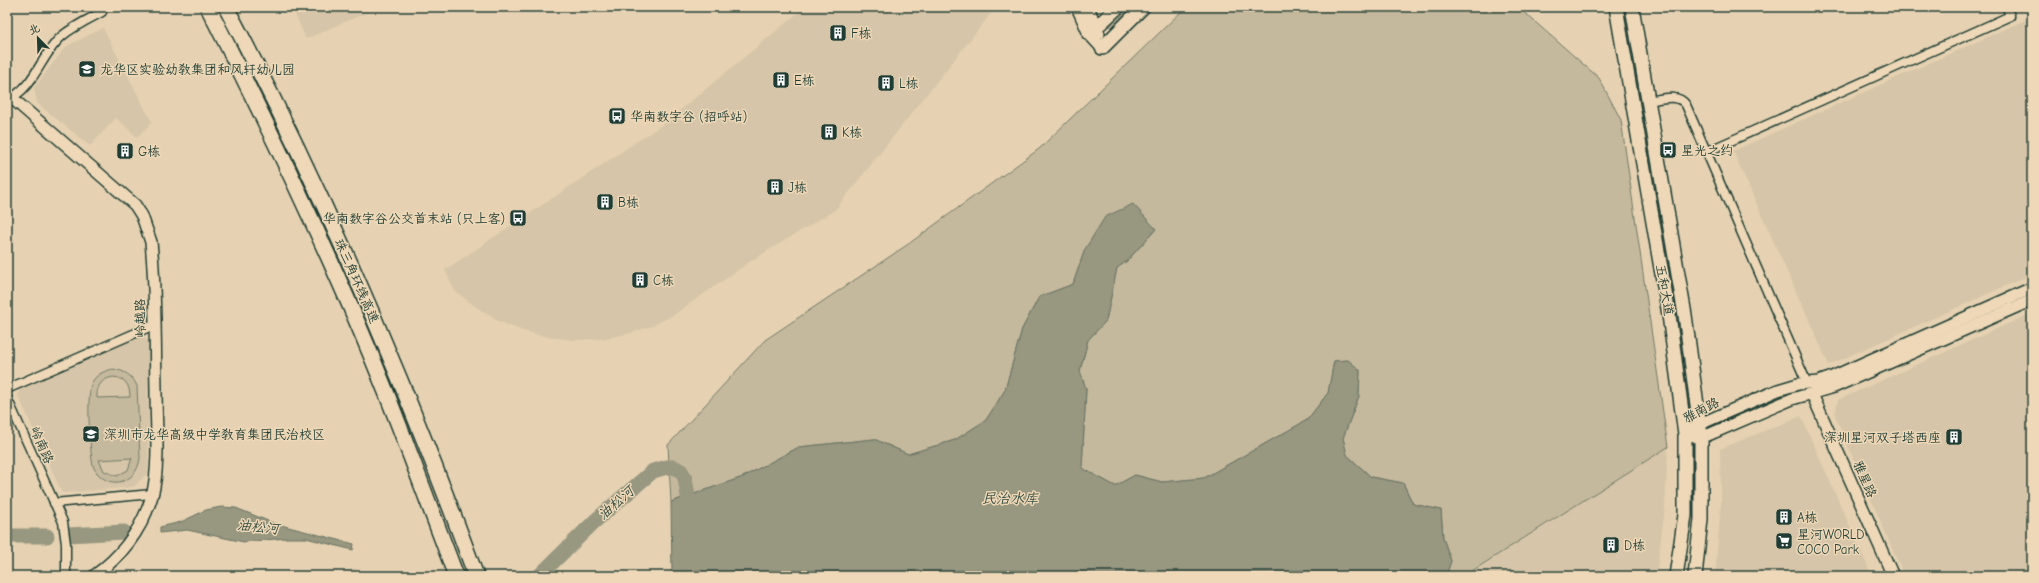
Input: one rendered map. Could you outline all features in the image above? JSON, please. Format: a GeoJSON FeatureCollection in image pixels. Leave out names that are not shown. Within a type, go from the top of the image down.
{"type":"FeatureCollection","features":[{"type":"Feature","properties":{"kind":"highway","name":"珠三角环线高速"},"geometry":{"type":"LineString","coordinates":[[208,7],[293,180],[345,295],[386,391],[456,576]]}},
{"type":"Feature","properties":{"kind":"highway","name":"珠三角环线高速"},"geometry":{"type":"LineString","coordinates":[[226,7],[292,139],[344,251],[402,383],[473,569]]}},
{"type":"Feature","properties":{"kind":"main road"},"geometry":{"type":"LineString","coordinates":[[1093,30],[1118,7]]}},
{"type":"Feature","properties":{"kind":"main road"},"geometry":{"type":"LineString","coordinates":[[1102,48],[1143,7]]}},
{"type":"Feature","properties":{"kind":"main road","name":"五和大道"},"geometry":{"type":"LineString","coordinates":[[1616,7],[1669,315],[1685,434],[1685,515],[1676,576]]}},
{"type":"Feature","properties":{"kind":"main road","name":"五和大道"},"geometry":{"type":"LineString","coordinates":[[1632,7],[1686,315],[1700,424],[1701,518],[1695,576]]}},
{"type":"Feature","properties":{"kind":"street"},"geometry":{"type":"LineString","coordinates":[[1077,7],[1093,30],[1102,48]]}},
{"type":"Feature","properties":{"kind":"street"},"geometry":{"type":"LineString","coordinates":[[1088,7],[1093,30]]}},
{"type":"Feature","properties":{"kind":"street"},"geometry":{"type":"LineString","coordinates":[[1706,152],[2010,16],[2006,7]]}},
{"type":"Feature","properties":{"kind":"street"},"geometry":{"type":"LineString","coordinates":[[9,99],[29,82],[62,36],[75,26],[102,12]]}},
{"type":"Feature","properties":{"kind":"street"},"geometry":{"type":"LineString","coordinates":[[1648,101],[1675,98],[1684,102],[1807,383]]}},
{"type":"Feature","properties":{"kind":"street","name":"岭越路"},"geometry":{"type":"LineString","coordinates":[[9,99],[125,196],[142,216],[152,242],[156,442],[152,494],[143,518],[130,541],[114,561],[94,576]]}},
{"type":"Feature","properties":{"kind":"street","name":"雅南路"},"geometry":{"type":"LineString","coordinates":[[1685,434],[1700,424],[1783,388],[1830,378],[2032,288]]}},
{"type":"Feature","properties":{"kind":"street","name":"雅南路"},"geometry":{"type":"LineString","coordinates":[[1685,434],[1701,438],[1792,399],[1834,387],[2032,300]]}},
{"type":"Feature","properties":{"kind":"street"},"geometry":{"type":"LineString","coordinates":[[7,389],[154,325]]}},
{"type":"Feature","properties":{"kind":"street","name":"雅星路"},"geometry":{"type":"LineString","coordinates":[[1812,394],[1893,576]]}},
{"type":"Feature","properties":{"kind":"street","name":"岭南路"},"geometry":{"type":"LineString","coordinates":[[7,398],[65,531],[67,554],[66,576]]}},
{"type":"Feature","properties":{"kind":"street"},"geometry":{"type":"LineString","coordinates":[[54,503],[152,494]]}},
{"type":"Feature","properties":{"kind":"shaded area"},"geometry":{"type":"Polygon","coordinates":[[[292,7],[379,7],[306,39],[292,7]]]}},
{"type":"Feature","properties":{"kind":"shaded area"},"geometry":{"type":"Polygon","coordinates":[[[805,7],[996,7],[835,210],[751,261],[675,314],[652,326],[627,334],[601,339],[574,340],[548,337],[523,331],[498,321],[455,291],[445,270],[666,122],[805,7]]]}},
{"type":"Feature","properties":{"kind":"shaded area"},"geometry":{"type":"Polygon","coordinates":[[[1131,7],[1134,7],[1111,28],[1110,26],[1131,7]]]}},
{"type":"Feature","properties":{"kind":"shaded area"},"geometry":{"type":"Polygon","coordinates":[[[1186,7],[1518,7],[1599,78],[1621,120],[1668,447],[1464,576],[1446,576],[1451,561],[1443,538],[1441,510],[1413,504],[1403,483],[1371,477],[1347,455],[1343,438],[1359,396],[1360,371],[1348,360],[1334,361],[1328,393],[1307,420],[1204,478],[1162,482],[1135,475],[1115,486],[1082,468],[1086,389],[1080,371],[1088,340],[1106,320],[1117,268],[1127,261],[1156,229],[1085,249],[1073,284],[1039,297],[1022,329],[1005,390],[986,420],[955,440],[908,454],[874,439],[799,447],[743,477],[671,502],[668,445],[765,340],[907,245],[1039,149],[1186,7]]]}},
{"type":"Feature","properties":{"kind":"shaded area"},"geometry":{"type":"Polygon","coordinates":[[[2032,17],[2032,274],[1829,365],[1733,151],[2032,17]]]}},
{"type":"Feature","properties":{"kind":"shaded area","name":"龙华区实验幼教集团和风轩幼儿园"},"geometry":{"type":"Polygon","coordinates":[[[103,28],[152,122],[137,137],[116,118],[90,146],[37,103],[34,88],[63,50],[69,45],[103,28]]]}},
{"type":"Feature","properties":{"kind":"shaded area"},"geometry":{"type":"Polygon","coordinates":[[[2032,313],[2032,576],[1904,576],[1835,416],[1838,400],[2032,313]]]}},
{"type":"Feature","properties":{"kind":"shaded area","name":"深圳市龙华高级中学教育集团民治校区"},"geometry":{"type":"Polygon","coordinates":[[[142,336],[149,341],[148,472],[134,487],[62,493],[18,395],[20,389],[142,336]]]}},
{"type":"Feature","properties":{"kind":"shaded area"},"geometry":{"type":"Polygon","coordinates":[[[113,369],[125,372],[133,379],[137,386],[140,458],[138,467],[133,475],[120,482],[112,482],[98,474],[93,466],[91,449],[89,423],[90,388],[96,377],[101,373],[113,369]],[[113,377],[100,384],[97,390],[97,398],[130,397],[129,389],[126,383],[121,379],[113,377]],[[132,458],[99,460],[104,471],[117,476],[128,470],[132,458]]]}},
{"type":"Feature","properties":{"kind":"shaded area"},"geometry":{"type":"Polygon","coordinates":[[[1801,416],[1872,576],[1715,576],[1721,504],[1720,449],[1801,416]]]}},
{"type":"Feature","properties":{"kind":"shaded area"},"geometry":{"type":"Polygon","coordinates":[[[1668,447],[1665,508],[1656,576],[1464,576],[1668,447]]]}},
{"type":"Feature","properties":{"kind":"shaded area"},"geometry":{"type":"Polygon","coordinates":[[[355,568],[358,576],[336,576],[355,568]]]}},
{"type":"Feature","properties":{"kind":"water","name":"民治水库"},"geometry":{"type":"Polygon","coordinates":[[[1133,204],[1156,229],[1127,261],[1117,268],[1106,321],[1088,340],[1080,371],[1086,389],[1082,468],[1115,486],[1135,475],[1162,482],[1204,478],[1307,420],[1328,393],[1334,361],[1348,360],[1360,370],[1359,396],[1343,438],[1347,455],[1371,477],[1403,483],[1413,504],[1441,510],[1443,538],[1451,561],[1446,576],[672,576],[671,502],[743,477],[799,447],[874,439],[908,454],[955,440],[986,420],[1005,390],[1022,329],[1039,297],[1073,284],[1085,249],[1105,217],[1133,204]]]}},
{"type":"Feature","properties":{"kind":"water"},"geometry":{"type":"Polygon","coordinates":[[[221,507],[236,508],[273,523],[354,544],[353,550],[306,538],[286,538],[244,542],[187,530],[160,533],[160,527],[181,522],[206,510],[221,507]]]}},
{"type":"Feature","properties":{"kind":"waterway","name":"油松河"},"geometry":{"type":"LineString","coordinates":[[539,576],[595,521],[653,471],[667,467],[674,467],[681,471],[685,478],[688,496]]}},
{"type":"Feature","properties":{"kind":"waterway","name":"油松河"},"geometry":{"type":"LineString","coordinates":[[68,535],[124,532]]}},
{"type":"Feature","properties":{"kind":"waterway","name":"油松河"},"geometry":{"type":"LineString","coordinates":[[7,536],[47,536]]}},
{"type":"Feature","properties":{"kind":"place","name":"F栋"},"geometry":{"type":"Point","coordinates":[838,33]}},
{"type":"Feature","properties":{"kind":"place","name":"龙华区实验幼教集团和风轩幼儿园"},"geometry":{"type":"Point","coordinates":[87,69]}},
{"type":"Feature","properties":{"kind":"place","name":"E栋"},"geometry":{"type":"Point","coordinates":[781,80]}},
{"type":"Feature","properties":{"kind":"place","name":"L栋"},"geometry":{"type":"Point","coordinates":[886,83]}},
{"type":"Feature","properties":{"kind":"place","name":"华南数字谷 (招呼站)"},"geometry":{"type":"Point","coordinates":[617,116]}},
{"type":"Feature","properties":{"kind":"place","name":"K栋"},"geometry":{"type":"Point","coordinates":[829,132]}},
{"type":"Feature","properties":{"kind":"place","name":"星光之约"},"geometry":{"type":"Point","coordinates":[1668,150]}},
{"type":"Feature","properties":{"kind":"place","name":"G栋"},"geometry":{"type":"Point","coordinates":[125,151]}},
{"type":"Feature","properties":{"kind":"place","name":"J栋"},"geometry":{"type":"Point","coordinates":[775,187]}},
{"type":"Feature","properties":{"kind":"place","name":"B栋"},"geometry":{"type":"Point","coordinates":[605,202]}},
{"type":"Feature","properties":{"kind":"place","name":"华南数字谷公交首末站 (只上客)"},"geometry":{"type":"Point","coordinates":[518,218]}},
{"type":"Feature","properties":{"kind":"place","name":"C栋"},"geometry":{"type":"Point","coordinates":[640,280]}},
{"type":"Feature","properties":{"kind":"place","name":"深圳市龙华高级中学教育集团民治校区"},"geometry":{"type":"Point","coordinates":[91,434]}},
{"type":"Feature","properties":{"kind":"place","name":"深圳星河双子塔西座"},"geometry":{"type":"Point","coordinates":[1954,437]}},
{"type":"Feature","properties":{"kind":"place","name":"A栋"},"geometry":{"type":"Point","coordinates":[1784,517]}},
{"type":"Feature","properties":{"kind":"place","name":"星河WORLD COCO Park"},"geometry":{"type":"Point","coordinates":[1784,541]}},
{"type":"Feature","properties":{"kind":"place","name":"D栋"},"geometry":{"type":"Point","coordinates":[1611,545]}}]}
